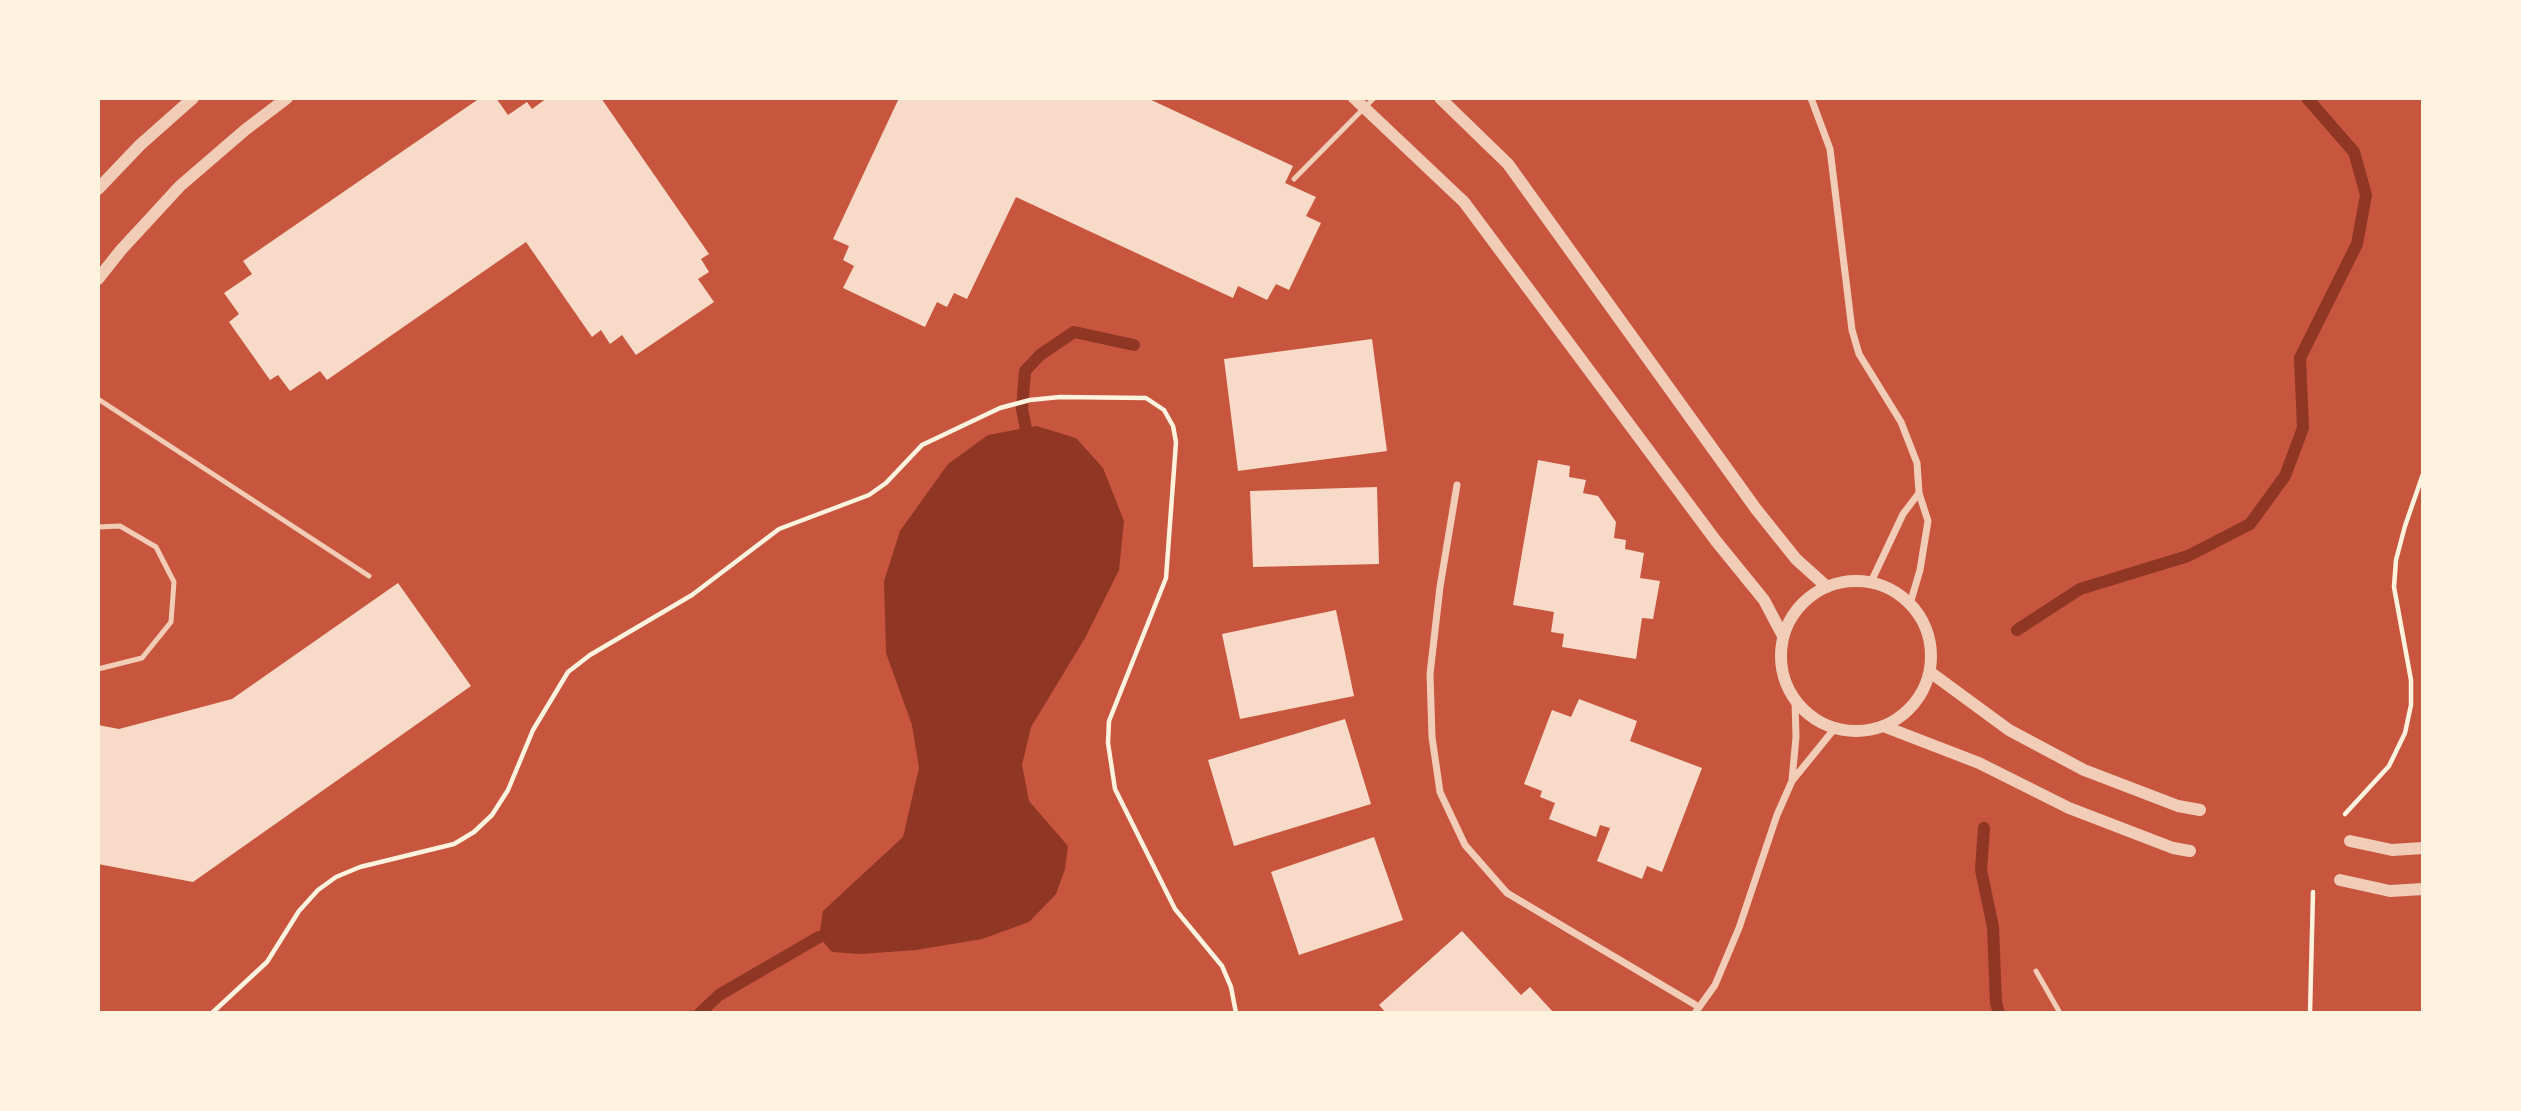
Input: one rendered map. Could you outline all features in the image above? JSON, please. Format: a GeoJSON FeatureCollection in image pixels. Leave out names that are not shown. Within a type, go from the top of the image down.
{"type":"FeatureCollection","features":[{"type":"Feature","properties":{"kind":"street"},"geometry":{"type":"LineString","coordinates":[[98,189],[140,145],[192,98]]}},
{"type":"Feature","properties":{"kind":"street"},"geometry":{"type":"LineString","coordinates":[[98,279],[180,186],[287,98]]}},
{"type":"Feature","properties":{"kind":"street"},"geometry":{"type":"LineString","coordinates":[[1354,98],[1370,102],[1464,202],[1708,530],[1764,600],[1783,636]]}},
{"type":"Feature","properties":{"kind":"street"},"geometry":{"type":"LineString","coordinates":[[1440,98],[1508,164],[1756,509],[1796,559],[1826,587]]}},
{"type":"Feature","properties":{"kind":"street"},"geometry":{"type":"LineString","coordinates":[[1811,98],[1830,149],[1852,331],[1859,354],[1901,422],[1917,463],[1919,493],[1928,521],[1920,570],[1910,604]]}},
{"type":"Feature","properties":{"kind":"street"},"geometry":{"type":"LineString","coordinates":[[1457,485],[1440,587],[1430,674],[1432,737],[1440,792],[1465,845],[1507,893],[1697,1010],[1714,985],[1739,929],[1777,815],[1792,781],[1835,728]]}},
{"type":"Feature","properties":{"kind":"street"},"geometry":{"type":"LineString","coordinates":[[1871,582],[1903,514],[1919,493]]}},
{"type":"Feature","properties":{"kind":"street"},"geometry":{"type":"LineString","coordinates":[[1849,581],[1871,582],[1892,590],[1910,604],[1924,624],[1931,648],[1930,672],[1921,695],[1905,714],[1884,726],[1860,732],[1835,728],[1813,718],[1795,701],[1784,681],[1781,659],[1783,636],[1792,616],[1807,598],[1826,587],[1849,581]]}},
{"type":"Feature","properties":{"kind":"street"},"geometry":{"type":"LineString","coordinates":[[1930,672],[2009,730],[2084,770],[2178,806],[2200,810]]}},
{"type":"Feature","properties":{"kind":"street"},"geometry":{"type":"LineString","coordinates":[[1792,781],[1796,737],[1795,701]]}},
{"type":"Feature","properties":{"kind":"street"},"geometry":{"type":"LineString","coordinates":[[1884,726],[1979,763],[2068,808],[2173,848],[2190,851]]}},
{"type":"Feature","properties":{"kind":"street"},"geometry":{"type":"LineString","coordinates":[[2350,842],[2392,850],[2423,848]]}},
{"type":"Feature","properties":{"kind":"street"},"geometry":{"type":"LineString","coordinates":[[2340,880],[2390,891],[2423,889]]}},
{"type":"Feature","properties":{"kind":"lane"},"geometry":{"type":"LineString","coordinates":[[1294,178],[1370,102]]}},
{"type":"Feature","properties":{"kind":"lane"},"geometry":{"type":"LineString","coordinates":[[98,399],[369,576]]}},
{"type":"Feature","properties":{"kind":"lane"},"geometry":{"type":"LineString","coordinates":[[98,527],[120,526],[156,547],[174,582],[171,622],[142,658],[98,669]]}},
{"type":"Feature","properties":{"kind":"lane"},"geometry":{"type":"LineString","coordinates":[[2036,971],[2060,1013]]}},
{"type":"Feature","properties":{"kind":"path"},"geometry":{"type":"LineString","coordinates":[[212,1013],[267,962],[299,911],[327,884],[360,867],[454,844],[483,824],[508,790],[533,730],[569,672],[590,655],[692,595],[779,529],[869,495],[886,483],[922,445],[1000,408],[1030,400],[1060,397],[1146,398],[1164,410],[1173,426],[1176,442],[1166,578],[1109,721],[1108,743],[1115,789],[1175,909],[1222,966],[1231,987],[1236,1013]]}},
{"type":"Feature","properties":{"kind":"path"},"geometry":{"type":"LineString","coordinates":[[2339,825],[2346,813],[2389,765],[2405,733],[2411,705],[2411,680],[2394,587],[2396,561],[2423,474]]}},
{"type":"Feature","properties":{"kind":"path"},"geometry":{"type":"LineString","coordinates":[[2310,1013],[2314,884]]}},
{"type":"Feature","properties":{"kind":"shaded area"},"geometry":{"type":"Polygon","coordinates":[[[1036,426],[1076,438],[1103,468],[1124,521],[1119,570],[1085,638],[1031,727],[1022,765],[1029,801],[1068,846],[1065,869],[1056,894],[1029,922],[982,939],[916,950],[861,954],[832,952],[819,937],[823,911],[903,837],[919,768],[912,725],[886,653],[884,581],[900,531],[948,464],[988,435],[1036,426]]]}},
{"type":"Feature","properties":{"kind":"building"},"geometry":{"type":"Polygon","coordinates":[[[480,98],[496,98],[508,115],[527,102],[532,109],[547,98],[601,98],[709,254],[701,259],[709,272],[698,279],[714,302],[636,355],[622,335],[610,344],[601,330],[592,337],[526,242],[327,380],[320,371],[290,391],[278,375],[270,380],[229,322],[239,314],[224,293],[252,274],[243,261],[480,98]]]}},
{"type":"Feature","properties":{"kind":"building"},"geometry":{"type":"Polygon","coordinates":[[[899,98],[1147,98],[1293,166],[1285,183],[1316,197],[1306,216],[1321,223],[1289,290],[1276,284],[1267,300],[1238,286],[1233,298],[1016,197],[967,299],[954,293],[947,307],[937,302],[925,327],[843,288],[854,266],[843,260],[849,246],[833,239],[899,98]]]}},
{"type":"Feature","properties":{"kind":"building"},"geometry":{"type":"Polygon","coordinates":[[[1372,339],[1387,451],[1238,471],[1224,359],[1372,339]]]}},
{"type":"Feature","properties":{"kind":"building"},"geometry":{"type":"Polygon","coordinates":[[[1538,460],[1570,466],[1569,477],[1586,480],[1583,493],[1598,496],[1616,522],[1614,538],[1626,540],[1625,549],[1644,553],[1640,578],[1660,581],[1653,619],[1642,618],[1636,659],[1562,647],[1564,634],[1551,632],[1554,612],[1513,605],[1538,460]]]}},
{"type":"Feature","properties":{"kind":"building"},"geometry":{"type":"Polygon","coordinates":[[[1377,487],[1379,564],[1253,567],[1250,491],[1377,487]]]}},
{"type":"Feature","properties":{"kind":"building"},"geometry":{"type":"Polygon","coordinates":[[[398,583],[471,686],[193,882],[98,864],[98,725],[119,729],[232,699],[398,583]]]}},
{"type":"Feature","properties":{"kind":"building"},"geometry":{"type":"Polygon","coordinates":[[[1336,610],[1354,696],[1240,719],[1222,634],[1336,610]]]}},
{"type":"Feature","properties":{"kind":"building"},"geometry":{"type":"Polygon","coordinates":[[[1579,699],[1637,721],[1630,741],[1702,768],[1662,872],[1647,866],[1642,879],[1597,861],[1610,828],[1600,825],[1596,837],[1549,819],[1555,803],[1540,797],[1542,791],[1524,784],[1552,710],[1571,717],[1579,699]]]}},
{"type":"Feature","properties":{"kind":"building"},"geometry":{"type":"Polygon","coordinates":[[[1345,719],[1371,804],[1234,846],[1208,760],[1345,719]]]}},
{"type":"Feature","properties":{"kind":"building"},"geometry":{"type":"Polygon","coordinates":[[[1374,837],[1403,920],[1299,955],[1271,872],[1374,837]]]}},
{"type":"Feature","properties":{"kind":"building"},"geometry":{"type":"Polygon","coordinates":[[[1462,931],[1521,995],[1530,987],[1554,1013],[1386,1013],[1379,1005],[1462,931]]]}},
{"type":"Feature","properties":{"kind":"waterway"},"geometry":{"type":"LineString","coordinates":[[2017,630],[2080,589],[2188,556],[2250,524],[2285,476],[2303,428],[2300,358],[2357,244],[2366,195],[2354,152],[2307,98]]}},
{"type":"Feature","properties":{"kind":"waterway"},"geometry":{"type":"LineString","coordinates":[[1026,429],[1022,409],[1025,371],[1040,355],[1074,332],[1134,345]]}},
{"type":"Feature","properties":{"kind":"waterway"},"geometry":{"type":"LineString","coordinates":[[1984,828],[1981,870],[1993,927],[1996,1003],[1999,1013]]}},
{"type":"Feature","properties":{"kind":"waterway"},"geometry":{"type":"LineString","coordinates":[[700,1013],[719,995],[819,937]]}}]}
